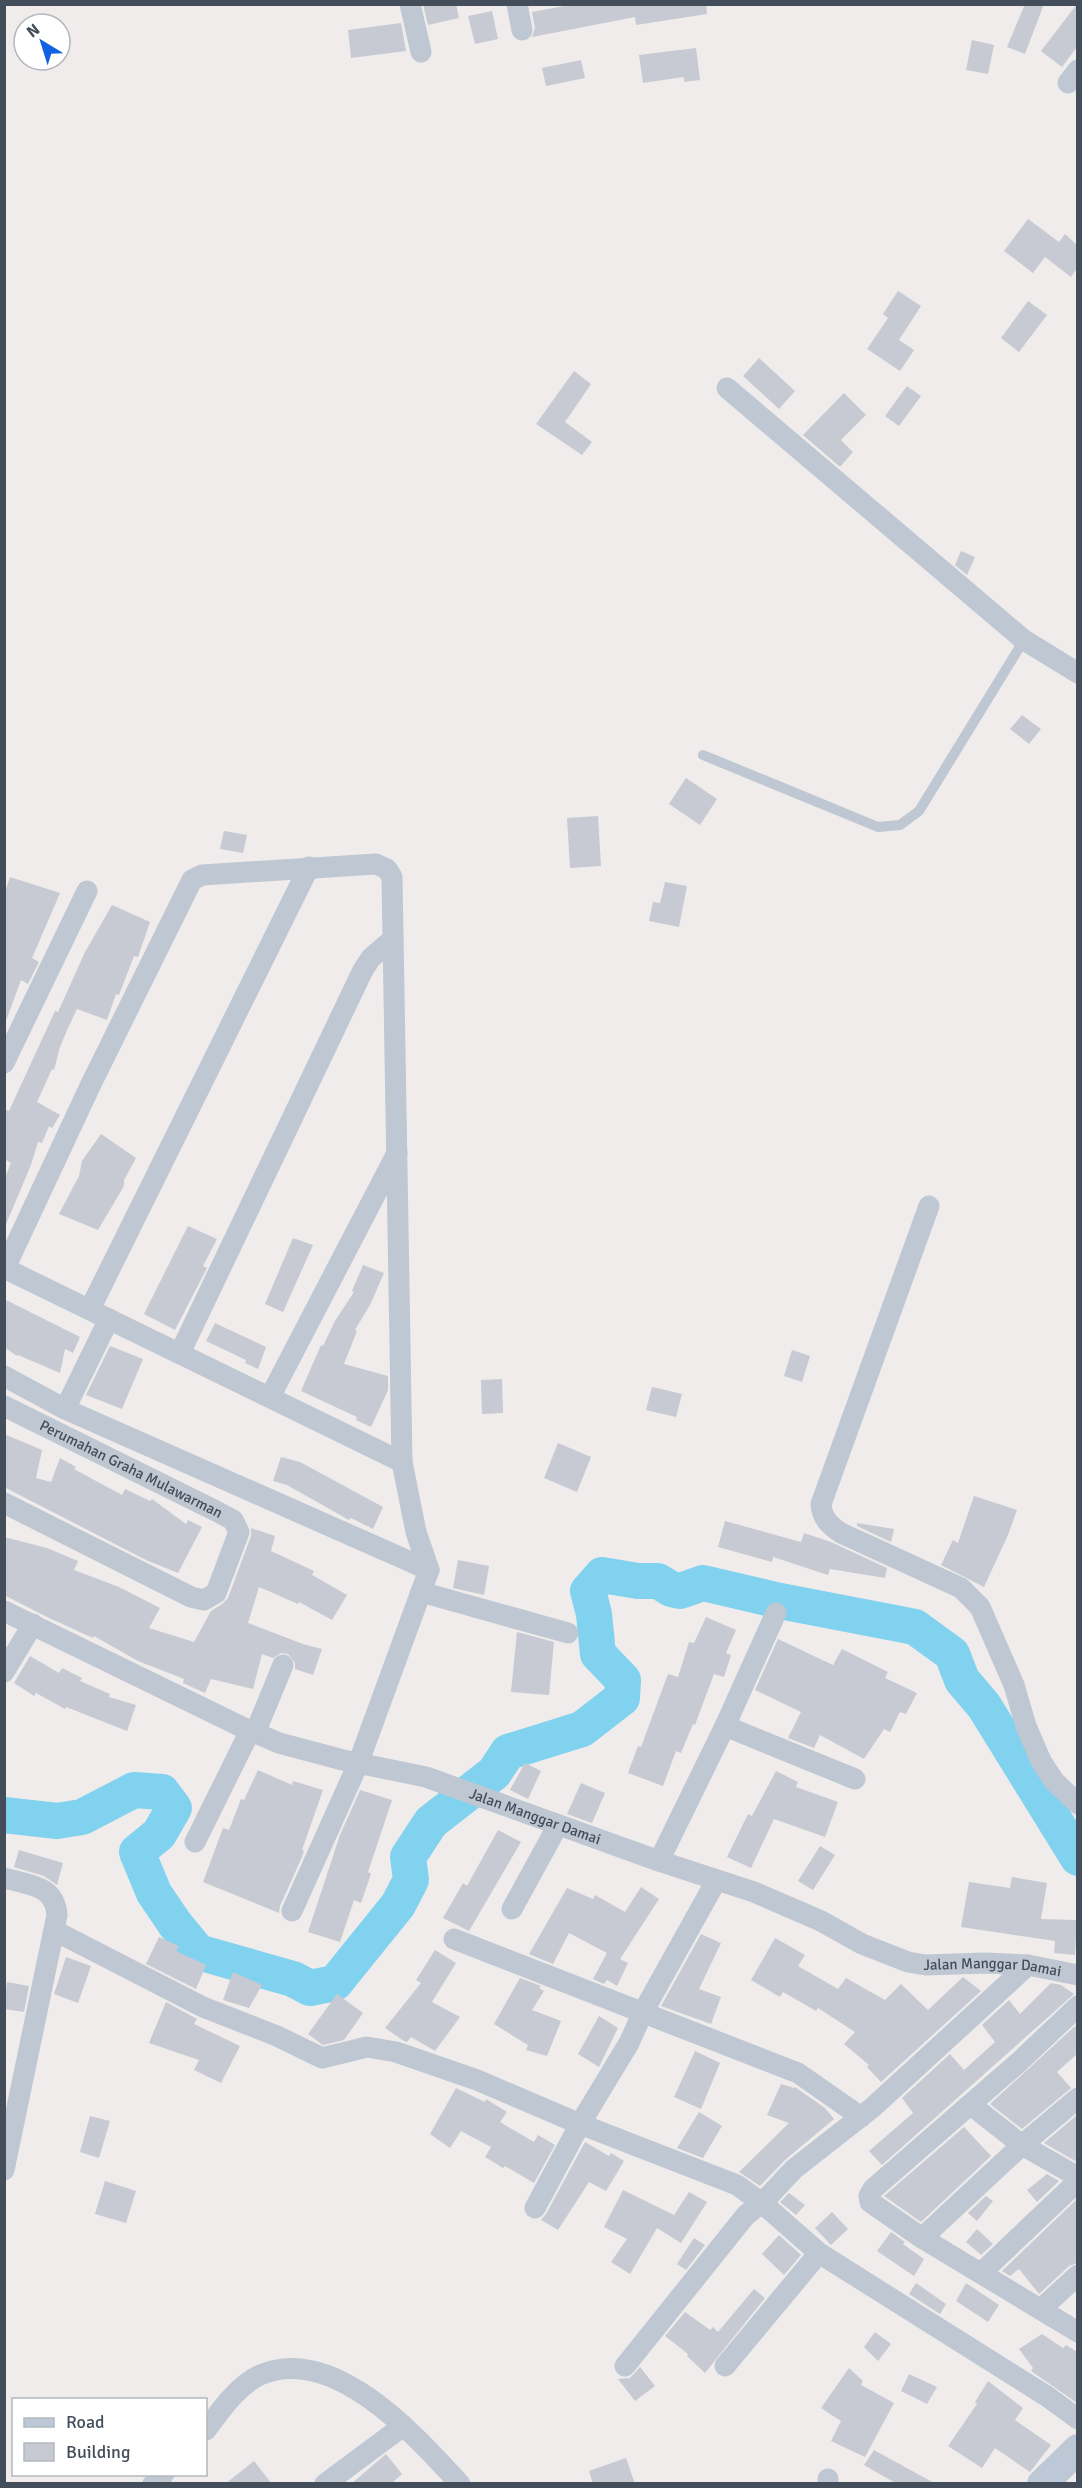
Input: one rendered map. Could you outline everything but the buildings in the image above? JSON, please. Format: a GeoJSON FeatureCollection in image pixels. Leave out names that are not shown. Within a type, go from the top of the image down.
{"type":"FeatureCollection","features":[{"type":"Feature","properties":{"kind":"street"},"geometry":{"type":"LineString","coordinates":[[410,4],[421,52]]}},
{"type":"Feature","properties":{"kind":"street"},"geometry":{"type":"LineString","coordinates":[[517,4],[522,30]]}},
{"type":"Feature","properties":{"kind":"street"},"geometry":{"type":"LineString","coordinates":[[727,388],[1024,640],[1077,673]]}},
{"type":"Feature","properties":{"kind":"street"},"geometry":{"type":"LineString","coordinates":[[292,1911],[358,1764],[429,1570],[416,1532],[402,1462],[392,877],[387,869],[376,864],[202,875],[192,880],[179,902],[5,1268],[402,1462]]}},
{"type":"Feature","properties":{"kind":"street"},"geometry":{"type":"LineString","coordinates":[[90,1309],[309,867]]}},
{"type":"Feature","properties":{"kind":"street"},"geometry":{"type":"LineString","coordinates":[[4,1063],[87,891]]}},
{"type":"Feature","properties":{"kind":"street"},"geometry":{"type":"LineString","coordinates":[[180,1353],[363,970],[371,958],[393,939]]}},
{"type":"Feature","properties":{"kind":"street"},"geometry":{"type":"LineString","coordinates":[[270,1397],[398,1151]]}},
{"type":"Feature","properties":{"kind":"street"},"geometry":{"type":"LineString","coordinates":[[928,1206],[821,1504],[822,1515],[841,1533],[961,1588],[980,1607],[1014,1685],[1026,1726],[1041,1761],[1054,1781],[1077,1804]]}},
{"type":"Feature","properties":{"kind":"street"},"geometry":{"type":"LineString","coordinates":[[65,1409],[109,1319]]}},
{"type":"Feature","properties":{"kind":"street"},"geometry":{"type":"LineString","coordinates":[[4,1376],[65,1409],[429,1570]]}},
{"type":"Feature","properties":{"kind":"street","name":"Perumahan Graha Mulawarman"},"geometry":{"type":"LineString","coordinates":[[4,1406],[216,1510],[233,1520],[239,1532],[216,1593],[204,1600],[192,1597],[4,1503]]}},
{"type":"Feature","properties":{"kind":"street"},"geometry":{"type":"LineString","coordinates":[[421,1592],[568,1633]]}},
{"type":"Feature","properties":{"kind":"street","name":"Jalan Manggar Damai"},"geometry":{"type":"LineString","coordinates":[[4,1611],[279,1743],[358,1764],[426,1777],[787,1905],[862,1944],[908,1962],[926,1965],[986,1963],[1028,1965],[1077,1975]]}},
{"type":"Feature","properties":{"kind":"street"},"geometry":{"type":"LineString","coordinates":[[659,1861],[725,1726],[776,1613]]}},
{"type":"Feature","properties":{"kind":"street"},"geometry":{"type":"LineString","coordinates":[[4,1672],[33,1624]]}},
{"type":"Feature","properties":{"kind":"street"},"geometry":{"type":"LineString","coordinates":[[195,1842],[252,1732],[283,1665]]}},
{"type":"Feature","properties":{"kind":"street"},"geometry":{"type":"LineString","coordinates":[[725,1726],[855,1779]]}},
{"type":"Feature","properties":{"kind":"street"},"geometry":{"type":"LineString","coordinates":[[512,1909],[558,1825]]}},
{"type":"Feature","properties":{"kind":"street"},"geometry":{"type":"LineString","coordinates":[[4,1878],[37,1887],[51,1894],[57,1904],[55,1934],[4,2170]]}},
{"type":"Feature","properties":{"kind":"street"},"geometry":{"type":"LineString","coordinates":[[535,2208],[580,2124],[629,2043],[643,2012],[716,1881]]}},
{"type":"Feature","properties":{"kind":"street"},"geometry":{"type":"LineString","coordinates":[[55,1934],[73,1940],[203,2007],[277,2036],[322,2058],[367,2047],[396,2052],[477,2080],[580,2124],[737,2186],[762,2203],[819,2253],[1048,2397],[1077,2418]]}},
{"type":"Feature","properties":{"kind":"street"},"geometry":{"type":"LineString","coordinates":[[454,1939],[798,2073],[861,2117]]}},
{"type":"Feature","properties":{"kind":"street"},"geometry":{"type":"LineString","coordinates":[[625,2366],[746,2215],[762,2203],[794,2169],[861,2117],[1028,1965]]}},
{"type":"Feature","properties":{"kind":"street"},"geometry":{"type":"LineString","coordinates":[[1077,2006],[971,2105],[873,2189],[869,2196],[870,2202],[922,2238],[1077,2332]]}},
{"type":"Feature","properties":{"kind":"street"},"geometry":{"type":"LineString","coordinates":[[922,2238],[1077,2097]]}},
{"type":"Feature","properties":{"kind":"street"},"geometry":{"type":"LineString","coordinates":[[971,2105],[1022,2145],[1077,2179],[981,2273]]}},
{"type":"Feature","properties":{"kind":"street"},"geometry":{"type":"LineString","coordinates":[[725,2366],[819,2253]]}},
{"type":"Feature","properties":{"kind":"street"},"geometry":{"type":"LineString","coordinates":[[1041,2309],[1077,2275]]}},
{"type":"Feature","properties":{"kind":"street"},"geometry":{"type":"LineString","coordinates":[[207,2429],[236,2394],[258,2376],[281,2368],[310,2369],[342,2381],[382,2408],[430,2451],[460,2484]]}},
{"type":"Feature","properties":{"kind":"street"},"geometry":{"type":"LineString","coordinates":[[325,2484],[403,2426]]}},
{"type":"Feature","properties":{"kind":"street"},"geometry":{"type":"LineString","coordinates":[[1042,2484],[1077,2449]]}},
{"type":"Feature","properties":{"kind":"lane"},"geometry":{"type":"LineString","coordinates":[[703,755],[878,826],[900,825],[918,811],[1024,640]]}},
{"type":"Feature","properties":{"kind":"waterway"},"geometry":{"type":"LineString","coordinates":[[4,1815],[57,1821],[82,1817],[134,1790],[162,1792],[174,1808],[159,1834],[137,1852],[154,1893],[198,1952],[293,1979],[310,1988],[335,1983],[398,1905],[411,1880],[408,1857],[431,1822],[494,1773],[508,1752],[582,1729],[622,1698],[623,1680],[598,1654],[594,1614],[588,1591],[602,1575],[638,1581],[658,1581],[671,1589],[680,1591],[703,1583],[780,1601],[915,1627],[952,1654],[962,1680],[984,1706],[1078,1858]]}}]}
